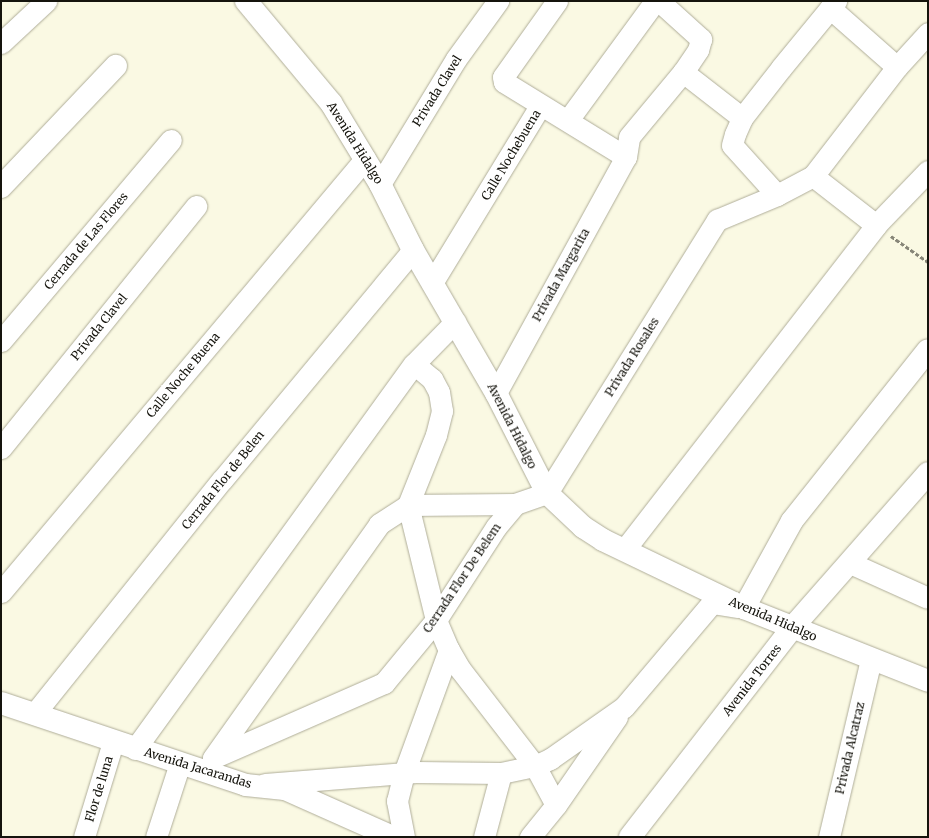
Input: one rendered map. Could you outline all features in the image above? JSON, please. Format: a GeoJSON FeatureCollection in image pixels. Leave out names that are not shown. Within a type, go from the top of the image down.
{"type":"FeatureCollection","features":[{"type":"Feature","properties":{"kind":"main road","name":"Avenida Hidalgo"},"geometry":{"type":"LineString","coordinates":[[246,1],[331,103],[380,184],[432,283],[496,393],[547,493],[583,527],[603,540],[625,549],[744,608],[871,660],[928,681]]}},
{"type":"Feature","properties":{"kind":"main road"},"geometry":{"type":"LineString","coordinates":[[1,187],[116,66]]}},
{"type":"Feature","properties":{"kind":"main road"},"geometry":{"type":"LineString","coordinates":[[744,608],[792,521],[928,350]]}},
{"type":"Feature","properties":{"kind":"main road","name":"Avenida Torres"},"geometry":{"type":"LineString","coordinates":[[630,837],[792,628],[925,482]]}},
{"type":"Feature","properties":{"kind":"main road","name":"Avenida Jacarandas"},"geometry":{"type":"LineString","coordinates":[[1,703],[35,713],[135,749],[197,764],[246,786],[285,789],[380,834]]}},
{"type":"Feature","properties":{"kind":"street"},"geometry":{"type":"LineString","coordinates":[[1,43],[46,1]]}},
{"type":"Feature","properties":{"kind":"street","name":"Privada Clavel"},"geometry":{"type":"LineString","coordinates":[[380,184],[456,59],[498,1]]}},
{"type":"Feature","properties":{"kind":"street","name":"Calle Nochebuena"},"geometry":{"type":"LineString","coordinates":[[432,283],[540,106],[509,87],[503,77],[557,1]]}},
{"type":"Feature","properties":{"kind":"street"},"geometry":{"type":"LineString","coordinates":[[568,120],[655,1]]}},
{"type":"Feature","properties":{"kind":"street"},"geometry":{"type":"LineString","coordinates":[[540,106],[568,120],[626,157],[629,137],[634,129],[683,72],[698,50],[701,38],[659,1]]}},
{"type":"Feature","properties":{"kind":"street"},"geometry":{"type":"LineString","coordinates":[[897,67],[833,5],[742,118],[732,145],[777,195],[813,176],[897,67],[928,33]]}},
{"type":"Feature","properties":{"kind":"street"},"geometry":{"type":"LineString","coordinates":[[683,72],[742,118]]}},
{"type":"Feature","properties":{"kind":"street","name":"Cerrada de Las Flores"},"geometry":{"type":"LineString","coordinates":[[1,341],[171,140]]}},
{"type":"Feature","properties":{"kind":"street","name":"Privada Margarita"},"geometry":{"type":"LineString","coordinates":[[496,393],[626,157]]}},
{"type":"Feature","properties":{"kind":"street","name":"Calle Noche Buena"},"geometry":{"type":"LineString","coordinates":[[1,592],[365,159]]}},
{"type":"Feature","properties":{"kind":"street"},"geometry":{"type":"LineString","coordinates":[[625,549],[876,225],[928,171]]}},
{"type":"Feature","properties":{"kind":"street"},"geometry":{"type":"LineString","coordinates":[[813,176],[876,225]]}},
{"type":"Feature","properties":{"kind":"street","name":"Privada Rosales"},"geometry":{"type":"LineString","coordinates":[[547,493],[717,220],[777,195]]}},
{"type":"Feature","properties":{"kind":"street","name":"Privada Clavel"},"geometry":{"type":"LineString","coordinates":[[1,448],[196,206]]}},
{"type":"Feature","properties":{"kind":"street","name":"Cerrada Flor de Belen"},"geometry":{"type":"LineString","coordinates":[[35,713],[222,480],[414,250]]}},
{"type":"Feature","properties":{"kind":"street"},"geometry":{"type":"LineString","coordinates":[[135,749],[414,364],[455,322]]}},
{"type":"Feature","properties":{"kind":"street"},"geometry":{"type":"LineString","coordinates":[[414,364],[432,379],[438,392],[442,411],[436,435],[408,505],[436,620],[460,669],[535,766],[556,805]]}},
{"type":"Feature","properties":{"kind":"street"},"geometry":{"type":"LineString","coordinates":[[156,837],[197,764],[379,524],[408,505],[515,504],[547,493]]}},
{"type":"Feature","properties":{"kind":"street","name":"Cerrada Flor De Belem"},"geometry":{"type":"LineString","coordinates":[[197,764],[384,683],[436,620],[496,527],[515,504]]}},
{"type":"Feature","properties":{"kind":"street"},"geometry":{"type":"LineString","coordinates":[[850,563],[928,598]]}},
{"type":"Feature","properties":{"kind":"street"},"geometry":{"type":"LineString","coordinates":[[530,837],[556,805],[624,707],[712,603],[744,608]]}},
{"type":"Feature","properties":{"kind":"street"},"geometry":{"type":"LineString","coordinates":[[404,837],[397,801],[404,773],[450,650]]}},
{"type":"Feature","properties":{"kind":"street","name":"Privada Alcatraz"},"geometry":{"type":"LineString","coordinates":[[829,837],[871,660]]}},
{"type":"Feature","properties":{"kind":"street"},"geometry":{"type":"LineString","coordinates":[[246,786],[404,773],[501,773],[535,766],[550,759],[624,707]]}},
{"type":"Feature","properties":{"kind":"street","name":"Flor de luna"},"geometry":{"type":"LineString","coordinates":[[84,837],[113,742]]}},
{"type":"Feature","properties":{"kind":"street"},"geometry":{"type":"LineString","coordinates":[[484,837],[501,773]]}},
{"type":"Feature","properties":{"kind":"path"},"geometry":{"type":"LineString","coordinates":[[876,225],[928,262]]}}]}
